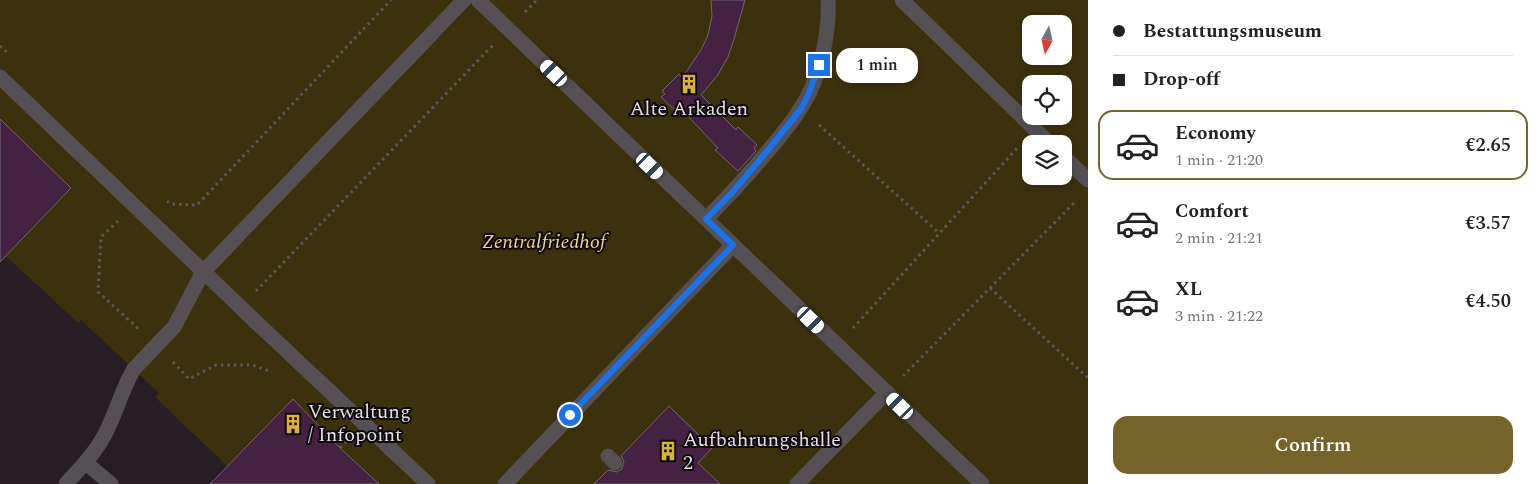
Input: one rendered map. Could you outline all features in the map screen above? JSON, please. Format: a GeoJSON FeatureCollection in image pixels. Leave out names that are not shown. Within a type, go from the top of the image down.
{"type":"FeatureCollection","features":[{"type":"Feature","properties":{"kind":"street"},"geometry":{"type":"LineString","coordinates":[[66,484],[86,463],[101,441],[120,395],[134,369],[174,327],[203,272],[464,0]]}},
{"type":"Feature","properties":{"kind":"street"},"geometry":{"type":"LineString","coordinates":[[478,0],[982,484]]}},
{"type":"Feature","properties":{"kind":"street"},"geometry":{"type":"LineString","coordinates":[[706,219],[737,186],[801,109],[819,65],[829,13],[828,0]]}},
{"type":"Feature","properties":{"kind":"street"},"geometry":{"type":"LineString","coordinates":[[902,0],[1041,135]]}},
{"type":"Feature","properties":{"kind":"street"},"geometry":{"type":"LineString","coordinates":[[0,77],[428,484]]}},
{"type":"Feature","properties":{"kind":"street"},"geometry":{"type":"LineString","coordinates":[[1072,165],[1088,180]]}},
{"type":"Feature","properties":{"kind":"street"},"geometry":{"type":"LineString","coordinates":[[505,484],[733,245]]}},
{"type":"Feature","properties":{"kind":"street"},"geometry":{"type":"LineString","coordinates":[[797,484],[887,392]]}},
{"type":"Feature","properties":{"kind":"street"},"geometry":{"type":"LineString","coordinates":[[86,463],[112,484]]}},
{"type":"Feature","properties":{"kind":"path"},"geometry":{"type":"LineString","coordinates":[[164,199],[171,204],[197,205],[391,0]]}},
{"type":"Feature","properties":{"kind":"path"},"geometry":{"type":"LineString","coordinates":[[240,307],[537,0]]}},
{"type":"Feature","properties":{"kind":"path"},"geometry":{"type":"LineString","coordinates":[[0,46],[14,60]]}},
{"type":"Feature","properties":{"kind":"path"},"geometry":{"type":"LineString","coordinates":[[801,109],[939,233]]}},
{"type":"Feature","properties":{"kind":"path"},"geometry":{"type":"LineString","coordinates":[[837,345],[1035,129]]}},
{"type":"Feature","properties":{"kind":"path"},"geometry":{"type":"LineString","coordinates":[[887,392],[1081,196]]}},
{"type":"Feature","properties":{"kind":"path"},"geometry":{"type":"LineString","coordinates":[[134,206],[101,237],[98,292],[156,345],[189,379],[216,364],[252,365],[273,372]]}},
{"type":"Feature","properties":{"kind":"path"},"geometry":{"type":"LineString","coordinates":[[990,288],[1088,378]]}},
{"type":"Feature","properties":{"kind":"path"},"geometry":{"type":"LineString","coordinates":[[339,436],[352,448]]}},
{"type":"Feature","properties":{"kind":"path"},"geometry":{"type":"LineString","coordinates":[[340,448],[346,442]]}},
{"type":"Feature","properties":{"kind":"green space","name":"Zentralfriedhof"},"geometry":{"type":"Polygon","coordinates":[[[0,0],[1088,0],[1088,484],[215,484],[227,466],[155,397],[159,393],[81,320],[78,323],[6,256],[0,262],[0,0]]]}},
{"type":"Feature","properties":{"kind":"building","name":"Alte Arkaden"},"geometry":{"type":"Polygon","coordinates":[[[711,0],[745,0],[728,57],[717,76],[701,95],[736,130],[738,127],[757,145],[754,148],[756,151],[738,171],[715,150],[718,148],[684,112],[680,115],[661,97],[665,94],[662,91],[679,74],[682,78],[701,50],[708,35],[712,16],[711,0]]]}},
{"type":"Feature","properties":{"kind":"building"},"geometry":{"type":"Polygon","coordinates":[[[0,119],[71,188],[0,262],[0,119]]]}},
{"type":"Feature","properties":{"kind":"building","name":"Verwaltung / Infopoint"},"geometry":{"type":"Polygon","coordinates":[[[293,399],[340,448],[379,484],[210,484],[293,399]]]}},
{"type":"Feature","properties":{"kind":"building","name":"Aufbahrungshalle 2"},"geometry":{"type":"Polygon","coordinates":[[[669,406],[712,448],[698,463],[720,484],[594,484],[608,470],[617,472],[622,469],[624,461],[621,456],[669,406]]]}},
{"type":"Feature","properties":{"kind":"place","name":"Alte Arkaden"},"geometry":{"type":"Point","coordinates":[689,84]}},
{"type":"Feature","properties":{"kind":"place","name":"Verwaltung / Infopoint"},"geometry":{"type":"Point","coordinates":[293,424]}},
{"type":"Feature","properties":{"kind":"place","name":"Aufbahrungshalle 2"},"geometry":{"type":"Point","coordinates":[668,451]}},
{"type":"Feature","properties":{"kind":"route"},"geometry":{"type":"LineString","coordinates":[[570,415],[733,245],[706,219],[731,194],[801,109],[819,65]]}}]}
